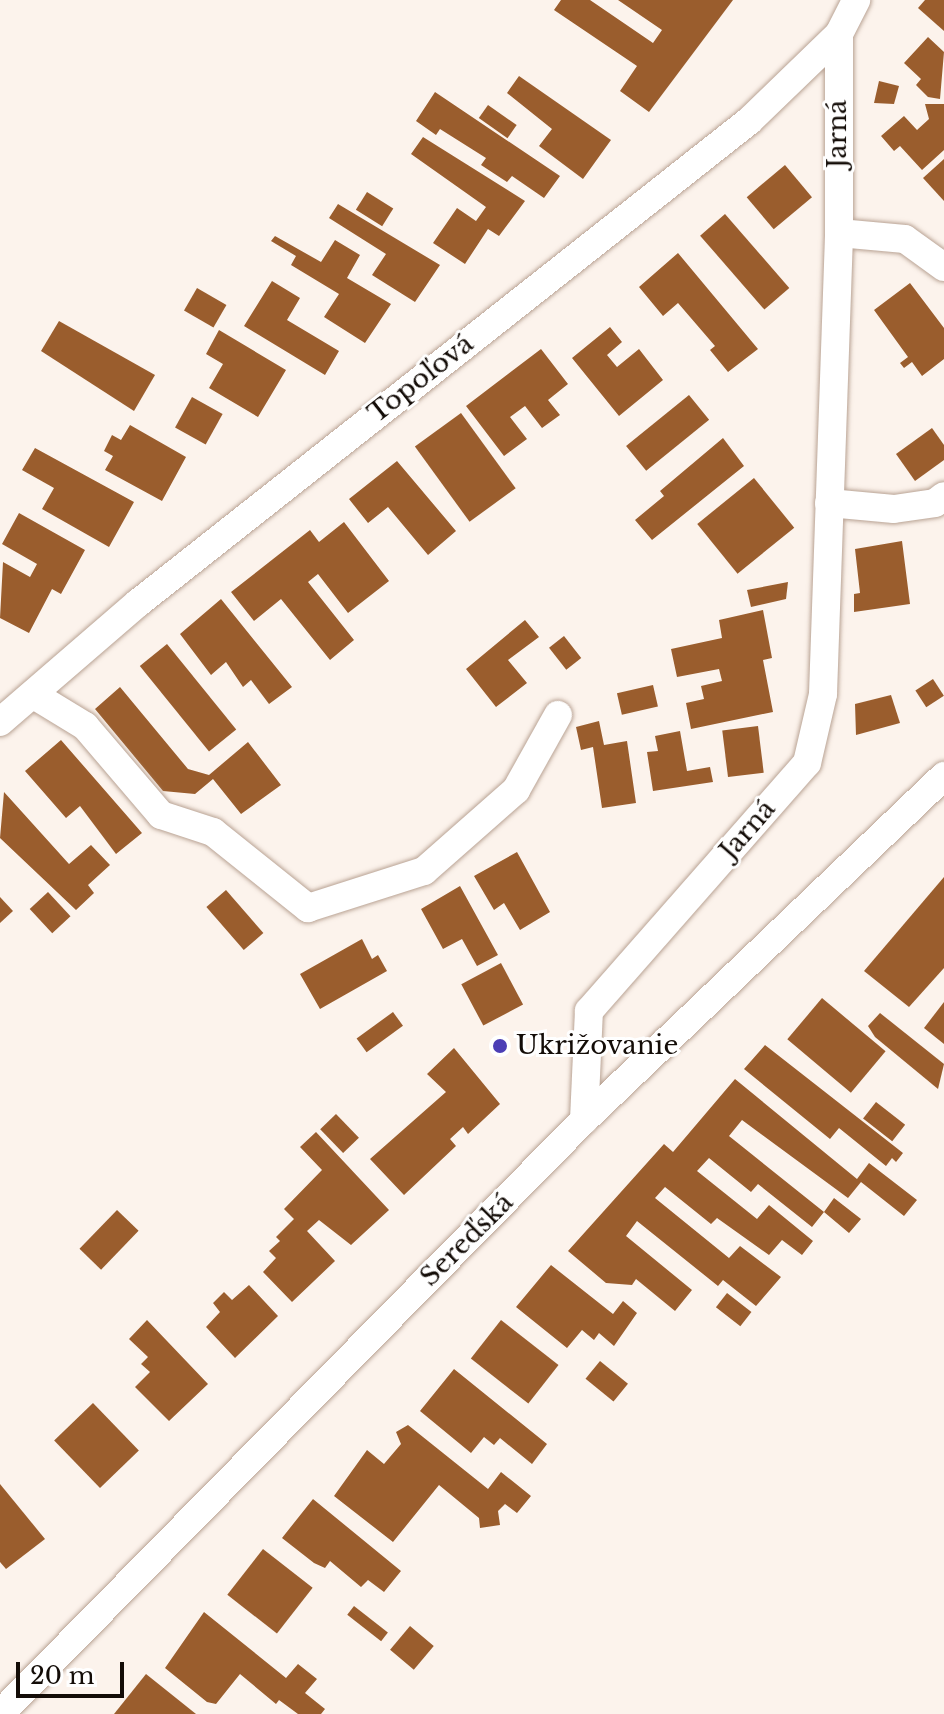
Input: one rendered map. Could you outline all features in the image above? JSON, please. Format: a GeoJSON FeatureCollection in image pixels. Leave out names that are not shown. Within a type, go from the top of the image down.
{"type":"FeatureCollection","features":[{"type":"Feature","properties":{"kind":"street"},"geometry":{"type":"LineString","coordinates":[[839,34],[856,0]]}},
{"type":"Feature","properties":{"kind":"street","name":"Jarná"},"geometry":{"type":"LineString","coordinates":[[584,1120],[589,1011],[807,763],[823,694],[839,233],[839,34]]}},
{"type":"Feature","properties":{"kind":"street","name":"Topoľová"},"geometry":{"type":"LineString","coordinates":[[0,722],[138,603],[749,121],[839,34]]}},
{"type":"Feature","properties":{"kind":"street"},"geometry":{"type":"LineString","coordinates":[[839,233],[905,239],[944,267]]}},
{"type":"Feature","properties":{"kind":"street"},"geometry":{"type":"LineString","coordinates":[[829,503],[894,509],[935,503],[944,496]]}},
{"type":"Feature","properties":{"kind":"street"},"geometry":{"type":"LineString","coordinates":[[34,695],[85,726],[161,815],[213,832],[308,908],[424,871],[516,790],[558,715]]}},
{"type":"Feature","properties":{"kind":"street","name":"Sereďská"},"geometry":{"type":"LineString","coordinates":[[0,1714],[584,1120],[944,776]]}},
{"type":"Feature","properties":{"kind":"building"},"geometry":{"type":"Polygon","coordinates":[[[561,0],[590,0],[653,43],[662,30],[618,0],[733,0],[649,112],[620,91],[637,66],[554,10],[561,0]]]}},
{"type":"Feature","properties":{"kind":"building"},"geometry":{"type":"Polygon","coordinates":[[[925,0],[944,0],[944,31],[918,8],[925,0]]]}},
{"type":"Feature","properties":{"kind":"building"},"geometry":{"type":"Polygon","coordinates":[[[928,37],[944,52],[940,99],[928,97],[916,85],[921,79],[904,63],[928,37]]]}},
{"type":"Feature","properties":{"kind":"building"},"geometry":{"type":"Polygon","coordinates":[[[519,76],[611,140],[583,179],[539,146],[552,129],[507,93],[519,76]]]}},
{"type":"Feature","properties":{"kind":"building"},"geometry":{"type":"Polygon","coordinates":[[[879,81],[899,86],[894,104],[874,103],[879,81]]]}},
{"type":"Feature","properties":{"kind":"building"},"geometry":{"type":"Polygon","coordinates":[[[435,92],[560,176],[544,198],[512,176],[507,182],[481,165],[486,158],[440,129],[436,135],[416,121],[435,92]]]}},
{"type":"Feature","properties":{"kind":"building"},"geometry":{"type":"Polygon","coordinates":[[[925,104],[944,104],[944,150],[922,170],[900,146],[894,151],[881,136],[904,116],[917,130],[929,119],[925,104]]]}},
{"type":"Feature","properties":{"kind":"building"},"geometry":{"type":"Polygon","coordinates":[[[488,105],[517,125],[507,138],[479,118],[488,105]]]}},
{"type":"Feature","properties":{"kind":"building"},"geometry":{"type":"Polygon","coordinates":[[[423,137],[525,201],[499,236],[488,229],[465,264],[433,243],[457,208],[476,221],[486,207],[411,154],[423,137]]]}},
{"type":"Feature","properties":{"kind":"building"},"geometry":{"type":"Polygon","coordinates":[[[944,159],[944,201],[923,178],[944,159]]]}},
{"type":"Feature","properties":{"kind":"building"},"geometry":{"type":"Polygon","coordinates":[[[785,165],[812,197],[774,229],[747,197],[785,165]]]}},
{"type":"Feature","properties":{"kind":"building"},"geometry":{"type":"Polygon","coordinates":[[[367,192],[393,208],[382,226],[356,210],[367,192]]]}},
{"type":"Feature","properties":{"kind":"building"},"geometry":{"type":"Polygon","coordinates":[[[338,204],[440,265],[415,302],[372,275],[386,254],[329,218],[338,204]]]}},
{"type":"Feature","properties":{"kind":"building"},"geometry":{"type":"Polygon","coordinates":[[[725,214],[789,288],[764,310],[700,236],[725,214]]]}},
{"type":"Feature","properties":{"kind":"building"},"geometry":{"type":"Polygon","coordinates":[[[275,236],[321,262],[335,240],[360,255],[347,278],[391,304],[365,343],[324,317],[339,294],[291,265],[296,256],[271,241],[275,236]]]}},
{"type":"Feature","properties":{"kind":"building"},"geometry":{"type":"Polygon","coordinates":[[[678,253],[758,349],[728,372],[710,350],[715,346],[678,303],[663,316],[639,287],[678,253]]]}},
{"type":"Feature","properties":{"kind":"building"},"geometry":{"type":"Polygon","coordinates":[[[272,281],[300,298],[287,320],[339,351],[325,375],[244,326],[272,281]]]}},
{"type":"Feature","properties":{"kind":"building"},"geometry":{"type":"Polygon","coordinates":[[[910,283],[944,328],[944,359],[922,376],[912,362],[904,368],[900,363],[908,357],[874,310],[910,283]]]}},
{"type":"Feature","properties":{"kind":"building"},"geometry":{"type":"Polygon","coordinates":[[[197,288],[226,305],[213,328],[184,311],[197,288]]]}},
{"type":"Feature","properties":{"kind":"building"},"geometry":{"type":"Polygon","coordinates":[[[59,321],[155,375],[134,411],[41,351],[59,321]]]}},
{"type":"Feature","properties":{"kind":"building"},"geometry":{"type":"Polygon","coordinates":[[[610,327],[622,342],[607,355],[617,367],[639,349],[663,380],[619,416],[572,358],[610,327]]]}},
{"type":"Feature","properties":{"kind":"building"},"geometry":{"type":"Polygon","coordinates":[[[219,330],[286,370],[258,417],[209,388],[223,364],[206,354],[219,330]]]}},
{"type":"Feature","properties":{"kind":"building"},"geometry":{"type":"Polygon","coordinates":[[[541,349],[568,384],[548,400],[560,415],[542,428],[525,406],[510,417],[527,439],[504,456],[466,406],[541,349]]]}},
{"type":"Feature","properties":{"kind":"building"},"geometry":{"type":"Polygon","coordinates":[[[689,395],[709,420],[646,471],[626,446],[689,395]]]}},
{"type":"Feature","properties":{"kind":"building"},"geometry":{"type":"Polygon","coordinates":[[[192,397],[223,414],[206,445],[175,428],[192,397]]]}},
{"type":"Feature","properties":{"kind":"building"},"geometry":{"type":"Polygon","coordinates":[[[461,413],[516,488],[470,522],[415,447],[461,413]]]}},
{"type":"Feature","properties":{"kind":"building"},"geometry":{"type":"Polygon","coordinates":[[[130,425],[186,457],[162,501],[105,470],[113,456],[104,451],[112,435],[121,440],[130,425]]]}},
{"type":"Feature","properties":{"kind":"building"},"geometry":{"type":"Polygon","coordinates":[[[932,428],[944,445],[944,460],[915,481],[896,454],[932,428]]]}},
{"type":"Feature","properties":{"kind":"building"},"geometry":{"type":"Polygon","coordinates":[[[723,438],[744,466],[652,540],[635,520],[664,496],[660,491],[723,438]]]}},
{"type":"Feature","properties":{"kind":"building"},"geometry":{"type":"Polygon","coordinates":[[[35,448],[134,502],[109,547],[42,509],[54,488],[22,470],[35,448]]]}},
{"type":"Feature","properties":{"kind":"building"},"geometry":{"type":"Polygon","coordinates":[[[397,461],[456,531],[428,555],[388,507],[368,523],[349,499],[397,461]]]}},
{"type":"Feature","properties":{"kind":"building"},"geometry":{"type":"Polygon","coordinates":[[[754,478],[794,528],[738,574],[697,524],[754,478]]]}},
{"type":"Feature","properties":{"kind":"building"},"geometry":{"type":"Polygon","coordinates":[[[19,513],[85,550],[61,594],[52,589],[29,633],[0,618],[3,562],[30,577],[37,564],[2,544],[19,513]]]}},
{"type":"Feature","properties":{"kind":"building"},"geometry":{"type":"Polygon","coordinates":[[[344,522],[389,581],[348,613],[318,574],[308,582],[354,640],[330,660],[281,599],[254,621],[231,592],[310,530],[319,542],[344,522]]]}},
{"type":"Feature","properties":{"kind":"building"},"geometry":{"type":"Polygon","coordinates":[[[902,541],[910,604],[854,612],[854,594],[860,593],[855,549],[902,541]]]}},
{"type":"Feature","properties":{"kind":"building"},"geometry":{"type":"Polygon","coordinates":[[[788,582],[786,599],[751,607],[747,590],[788,582]]]}},
{"type":"Feature","properties":{"kind":"building"},"geometry":{"type":"Polygon","coordinates":[[[221,599],[292,687],[269,704],[251,680],[243,687],[226,662],[211,675],[180,634],[221,599]]]}},
{"type":"Feature","properties":{"kind":"building"},"geometry":{"type":"Polygon","coordinates":[[[763,610],[772,658],[763,660],[773,712],[691,729],[686,703],[704,699],[701,686],[722,681],[719,669],[677,677],[671,649],[722,638],[719,620],[763,610]]]}},
{"type":"Feature","properties":{"kind":"building"},"geometry":{"type":"Polygon","coordinates":[[[525,620],[539,637],[508,660],[527,683],[496,707],[466,669],[525,620]]]}},
{"type":"Feature","properties":{"kind":"building"},"geometry":{"type":"Polygon","coordinates":[[[564,636],[581,658],[566,670],[549,648],[564,636]]]}},
{"type":"Feature","properties":{"kind":"building"},"geometry":{"type":"Polygon","coordinates":[[[167,644],[236,729],[209,752],[140,666],[167,644]]]}},
{"type":"Feature","properties":{"kind":"building"},"geometry":{"type":"Polygon","coordinates":[[[933,679],[944,696],[926,707],[915,690],[933,679]]]}},
{"type":"Feature","properties":{"kind":"building"},"geometry":{"type":"Polygon","coordinates":[[[653,685],[658,706],[622,715],[617,693],[653,685]]]}},
{"type":"Feature","properties":{"kind":"building"},"geometry":{"type":"Polygon","coordinates":[[[120,687],[188,769],[209,775],[248,742],[281,785],[241,814],[213,779],[195,794],[163,791],[95,709],[120,687]]]}},
{"type":"Feature","properties":{"kind":"building"},"geometry":{"type":"Polygon","coordinates":[[[891,695],[900,723],[856,735],[855,704],[891,695]]]}},
{"type":"Feature","properties":{"kind":"building"},"geometry":{"type":"Polygon","coordinates":[[[599,721],[604,745],[627,741],[636,803],[602,808],[593,747],[581,750],[576,727],[599,721]]]}},
{"type":"Feature","properties":{"kind":"building"},"geometry":{"type":"Polygon","coordinates":[[[758,726],[764,773],[728,777],[722,730],[758,726]]]}},
{"type":"Feature","properties":{"kind":"building"},"geometry":{"type":"Polygon","coordinates":[[[680,731],[687,771],[710,767],[713,782],[653,791],[647,752],[658,751],[655,736],[680,731]]]}},
{"type":"Feature","properties":{"kind":"building"},"geometry":{"type":"Polygon","coordinates":[[[61,740],[142,833],[116,854],[80,806],[66,818],[25,771],[61,740]]]}},
{"type":"Feature","properties":{"kind":"building"},"geometry":{"type":"Polygon","coordinates":[[[4,792],[69,864],[91,845],[110,865],[88,885],[94,893],[76,910],[0,838],[4,792]]]}},
{"type":"Feature","properties":{"kind":"building"},"geometry":{"type":"Polygon","coordinates":[[[517,852],[550,912],[520,930],[504,903],[494,910],[474,876],[517,852]]]}},
{"type":"Feature","properties":{"kind":"building"},"geometry":{"type":"Polygon","coordinates":[[[944,877],[944,968],[909,1007],[864,971],[944,877]]]}},
{"type":"Feature","properties":{"kind":"building"},"geometry":{"type":"Polygon","coordinates":[[[460,886],[498,955],[477,966],[462,939],[443,949],[421,909],[460,886]]]}},
{"type":"Feature","properties":{"kind":"building"},"geometry":{"type":"Polygon","coordinates":[[[226,890],[263,933],[244,950],[206,907],[226,890]]]}},
{"type":"Feature","properties":{"kind":"building"},"geometry":{"type":"Polygon","coordinates":[[[48,892],[71,916],[52,933],[30,909],[48,892]]]}},
{"type":"Feature","properties":{"kind":"building"},"geometry":{"type":"Polygon","coordinates":[[[0,897],[13,911],[0,923],[0,897]]]}},
{"type":"Feature","properties":{"kind":"building"},"geometry":{"type":"Polygon","coordinates":[[[362,939],[372,959],[378,955],[387,971],[320,1009],[300,974],[362,939]]]}},
{"type":"Feature","properties":{"kind":"building"},"geometry":{"type":"Polygon","coordinates":[[[501,963],[523,1004],[483,1026],[461,984],[501,963]]]}},
{"type":"Feature","properties":{"kind":"building"},"geometry":{"type":"Polygon","coordinates":[[[822,998],[886,1051],[851,1093],[787,1039],[822,998]]]}},
{"type":"Feature","properties":{"kind":"building"},"geometry":{"type":"Polygon","coordinates":[[[944,1002],[944,1044],[924,1028],[944,1002]]]}},
{"type":"Feature","properties":{"kind":"building"},"geometry":{"type":"Polygon","coordinates":[[[393,1012],[403,1026],[367,1052],[357,1038],[393,1012]]]}},
{"type":"Feature","properties":{"kind":"building"},"geometry":{"type":"Polygon","coordinates":[[[880,1013],[944,1064],[938,1089],[875,1037],[868,1026],[880,1013]]]}},
{"type":"Feature","properties":{"kind":"building"},"geometry":{"type":"Polygon","coordinates":[[[765,1045],[903,1153],[896,1162],[892,1158],[886,1166],[839,1128],[830,1139],[744,1069],[765,1045]]]}},
{"type":"Feature","properties":{"kind":"building"},"geometry":{"type":"Polygon","coordinates":[[[454,1048],[500,1104],[468,1134],[463,1127],[450,1139],[456,1146],[404,1195],[370,1159],[446,1092],[427,1074],[454,1048]]]}},
{"type":"Feature","properties":{"kind":"building"},"geometry":{"type":"Polygon","coordinates":[[[735,1079],[857,1179],[869,1163],[917,1200],[904,1216],[861,1182],[848,1198],[742,1120],[729,1136],[824,1212],[812,1227],[758,1184],[751,1192],[709,1158],[697,1171],[757,1219],[769,1205],[813,1241],[802,1255],[782,1240],[769,1255],[717,1218],[711,1224],[665,1187],[655,1198],[729,1258],[740,1246],[781,1277],[756,1306],[723,1280],[718,1286],[637,1221],[626,1236],[692,1290],[675,1311],[636,1279],[632,1285],[606,1283],[568,1251],[664,1144],[673,1152],[735,1079]]]}},
{"type":"Feature","properties":{"kind":"building"},"geometry":{"type":"Polygon","coordinates":[[[876,1102],[905,1125],[892,1141],[863,1119],[876,1102]]]}},
{"type":"Feature","properties":{"kind":"building"},"geometry":{"type":"Polygon","coordinates":[[[336,1114],[359,1138],[343,1153],[320,1129],[336,1114]]]}},
{"type":"Feature","properties":{"kind":"building"},"geometry":{"type":"Polygon","coordinates":[[[316,1132],[389,1210],[351,1245],[319,1220],[307,1231],[335,1261],[292,1302],[263,1272],[276,1258],[269,1251],[280,1241],[276,1237],[294,1219],[284,1209],[322,1170],[300,1147],[316,1132]]]}},
{"type":"Feature","properties":{"kind":"building"},"geometry":{"type":"Polygon","coordinates":[[[834,1198],[861,1219],[849,1233],[824,1212],[834,1198]]]}},
{"type":"Feature","properties":{"kind":"building"},"geometry":{"type":"Polygon","coordinates":[[[117,1210],[139,1231],[101,1270],[79,1249],[117,1210]]]}},
{"type":"Feature","properties":{"kind":"building"},"geometry":{"type":"Polygon","coordinates":[[[551,1265],[613,1314],[623,1301],[637,1313],[614,1346],[599,1333],[594,1340],[582,1330],[567,1348],[516,1307],[551,1265]]]}},
{"type":"Feature","properties":{"kind":"building"},"geometry":{"type":"Polygon","coordinates":[[[249,1285],[278,1316],[235,1358],[206,1327],[220,1312],[213,1303],[224,1292],[232,1300],[249,1285]]]}},
{"type":"Feature","properties":{"kind":"building"},"geometry":{"type":"Polygon","coordinates":[[[727,1293],[751,1312],[740,1326],[716,1307],[727,1293]]]}},
{"type":"Feature","properties":{"kind":"building"},"geometry":{"type":"Polygon","coordinates":[[[147,1320],[208,1384],[169,1421],[135,1387],[150,1372],[141,1364],[148,1357],[129,1339],[147,1320]]]}},
{"type":"Feature","properties":{"kind":"building"},"geometry":{"type":"Polygon","coordinates":[[[501,1320],[559,1365],[528,1404],[471,1359],[501,1320]]]}},
{"type":"Feature","properties":{"kind":"building"},"geometry":{"type":"Polygon","coordinates":[[[600,1361],[628,1384],[614,1402],[586,1379],[600,1361]]]}},
{"type":"Feature","properties":{"kind":"building"},"geometry":{"type":"Polygon","coordinates":[[[454,1369],[547,1444],[532,1464],[500,1438],[494,1445],[484,1437],[471,1453],[420,1411],[454,1369]]]}},
{"type":"Feature","properties":{"kind":"building"},"geometry":{"type":"Polygon","coordinates":[[[93,1403],[139,1450],[100,1488],[54,1441],[93,1403]]]}},
{"type":"Feature","properties":{"kind":"building"},"geometry":{"type":"Polygon","coordinates":[[[408,1425],[488,1489],[501,1472],[531,1496],[517,1513],[505,1504],[498,1511],[500,1525],[480,1528],[479,1518],[439,1485],[393,1542],[334,1496],[367,1450],[384,1464],[401,1444],[396,1432],[408,1425]]]}},
{"type":"Feature","properties":{"kind":"building"},"geometry":{"type":"Polygon","coordinates":[[[0,1484],[45,1539],[6,1569],[0,1562],[0,1484]]]}},
{"type":"Feature","properties":{"kind":"building"},"geometry":{"type":"Polygon","coordinates":[[[313,1499],[401,1571],[384,1592],[368,1580],[361,1587],[330,1561],[325,1568],[314,1563],[282,1538],[313,1499]]]}},
{"type":"Feature","properties":{"kind":"building"},"geometry":{"type":"Polygon","coordinates":[[[263,1549],[313,1588],[277,1633],[227,1595],[263,1549]]]}},
{"type":"Feature","properties":{"kind":"building"},"geometry":{"type":"Polygon","coordinates":[[[354,1606],[388,1632],[381,1641],[347,1615],[354,1606]]]}},
{"type":"Feature","properties":{"kind":"building"},"geometry":{"type":"Polygon","coordinates":[[[204,1612],[286,1678],[298,1664],[317,1679],[305,1693],[325,1709],[321,1714],[298,1714],[279,1700],[276,1704],[240,1674],[216,1704],[207,1702],[165,1668],[204,1612]]]}},
{"type":"Feature","properties":{"kind":"building"},"geometry":{"type":"Polygon","coordinates":[[[410,1626],[434,1646],[414,1670],[390,1650],[410,1626]]]}},
{"type":"Feature","properties":{"kind":"building"},"geometry":{"type":"Polygon","coordinates":[[[146,1674],[196,1714],[114,1714],[146,1674]]]}},
{"type":"Feature","properties":{"kind":"place","name":"Ukrižovanie"},"geometry":{"type":"Point","coordinates":[500,1046]}}]}
